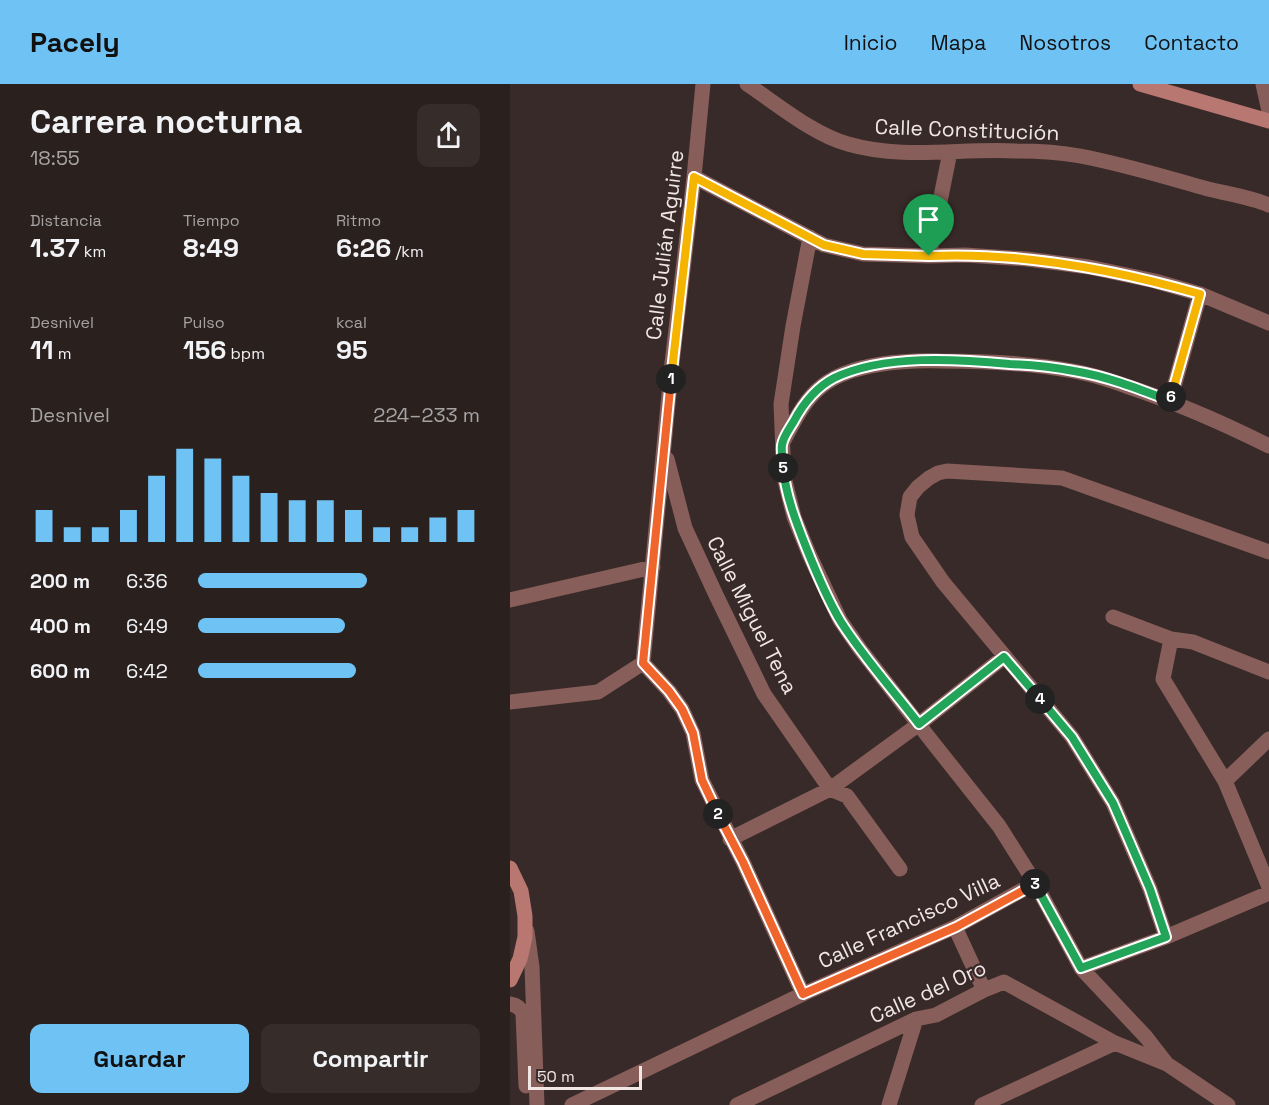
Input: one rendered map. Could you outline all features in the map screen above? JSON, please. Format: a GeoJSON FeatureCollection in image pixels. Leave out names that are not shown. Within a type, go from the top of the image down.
{"type":"FeatureCollection","features":[{"type":"Feature","properties":{"kind":"street","name":"Calle Julián Aguirre"},"geometry":{"type":"LineString","coordinates":[[643,663],[672,363],[703,84]]}},
{"type":"Feature","properties":{"kind":"street","name":"Calle Constitución"},"geometry":{"type":"LineString","coordinates":[[747,84],[815,130],[847,144],[884,151],[929,153],[1015,150],[1077,155],[1269,205]]}},
{"type":"Feature","properties":{"kind":"street"},"geometry":{"type":"LineString","coordinates":[[1140,84],[1269,121]]}},
{"type":"Feature","properties":{"kind":"street"},"geometry":{"type":"LineString","coordinates":[[1179,84],[1269,111],[1263,84]]}},
{"type":"Feature","properties":{"kind":"street"},"geometry":{"type":"LineString","coordinates":[[929,256],[950,152]]}},
{"type":"Feature","properties":{"kind":"street"},"geometry":{"type":"LineString","coordinates":[[694,177],[824,245],[863,254],[964,255],[1089,267],[1155,281],[1200,294],[1269,323]]}},
{"type":"Feature","properties":{"kind":"street"},"geometry":{"type":"LineString","coordinates":[[810,237],[780,404],[784,477],[794,518],[825,590],[847,630],[999,826],[1035,883],[1081,968],[1146,1037],[1167,1064],[1228,1105]]}},
{"type":"Feature","properties":{"kind":"street"},"geometry":{"type":"LineString","coordinates":[[1170,401],[1200,294]]}},
{"type":"Feature","properties":{"kind":"street"},"geometry":{"type":"LineString","coordinates":[[782,444],[801,408],[821,387],[853,371],[918,360],[981,361],[1075,371],[1170,401],[1269,446]]}},
{"type":"Feature","properties":{"kind":"street","name":"Calle Miguel Tena"},"geometry":{"type":"LineString","coordinates":[[664,447],[685,528],[716,595],[765,694],[830,789]]}},
{"type":"Feature","properties":{"kind":"street"},"geometry":{"type":"LineString","coordinates":[[1166,937],[1150,889],[1113,803],[1072,737],[943,582],[912,537],[906,514],[910,497],[918,486],[938,473],[947,471],[1062,478],[1269,552]]}},
{"type":"Feature","properties":{"kind":"street"},"geometry":{"type":"LineString","coordinates":[[510,600],[653,567]]}},
{"type":"Feature","properties":{"kind":"street"},"geometry":{"type":"LineString","coordinates":[[1113,617],[1171,639],[1193,642],[1269,672]]}},
{"type":"Feature","properties":{"kind":"street"},"geometry":{"type":"LineString","coordinates":[[1171,639],[1163,679],[1225,781],[1269,887]]}},
{"type":"Feature","properties":{"kind":"street"},"geometry":{"type":"LineString","coordinates":[[730,839],[830,789],[919,724],[1004,657]]}},
{"type":"Feature","properties":{"kind":"street"},"geometry":{"type":"LineString","coordinates":[[510,702],[598,692],[643,663],[682,709],[693,733],[702,780],[743,862],[803,994]]}},
{"type":"Feature","properties":{"kind":"street"},"geometry":{"type":"LineString","coordinates":[[1225,781],[1269,739]]}},
{"type":"Feature","properties":{"kind":"street"},"geometry":{"type":"LineString","coordinates":[[830,789],[847,796],[900,869]]}},
{"type":"Feature","properties":{"kind":"street"},"geometry":{"type":"LineString","coordinates":[[510,868],[521,891],[532,967],[537,1105]]}},
{"type":"Feature","properties":{"kind":"street","name":"Calle Francisco Villa"},"geometry":{"type":"LineString","coordinates":[[572,1105],[803,994],[956,927],[1035,883]]}},
{"type":"Feature","properties":{"kind":"street"},"geometry":{"type":"LineString","coordinates":[[1081,968],[1166,937],[1269,893]]}},
{"type":"Feature","properties":{"kind":"street"},"geometry":{"type":"LineString","coordinates":[[510,980],[520,959],[525,937],[525,916]]}},
{"type":"Feature","properties":{"kind":"street"},"geometry":{"type":"LineString","coordinates":[[956,927],[984,990]]}},
{"type":"Feature","properties":{"kind":"street","name":"Calle del Oro"},"geometry":{"type":"LineString","coordinates":[[737,1105],[916,1019],[936,1015],[1004,982],[1115,1043],[1167,1064]]}},
{"type":"Feature","properties":{"kind":"street"},"geometry":{"type":"LineString","coordinates":[[516,1007],[524,1014],[527,1105]]}},
{"type":"Feature","properties":{"kind":"street"},"geometry":{"type":"LineString","coordinates":[[889,1105],[916,1019]]}},
{"type":"Feature","properties":{"kind":"street"},"geometry":{"type":"LineString","coordinates":[[982,1105],[1115,1043]]}},
{"type":"Feature","properties":{"kind":"route"},"geometry":{"type":"LineString","coordinates":[[694,177],[824,245],[863,254],[929,256],[964,255],[1089,267],[1155,281],[1200,294],[1170,401],[1075,371],[981,361],[918,360],[853,371],[821,387],[801,408],[782,444],[784,477],[794,518],[840,620],[860,649],[919,724],[1004,657],[1072,737],[1113,803],[1150,889],[1166,937],[1081,968],[1035,883],[956,927],[803,994],[743,862],[702,780],[693,733],[682,709],[643,663],[672,363],[694,177]]}}]}
